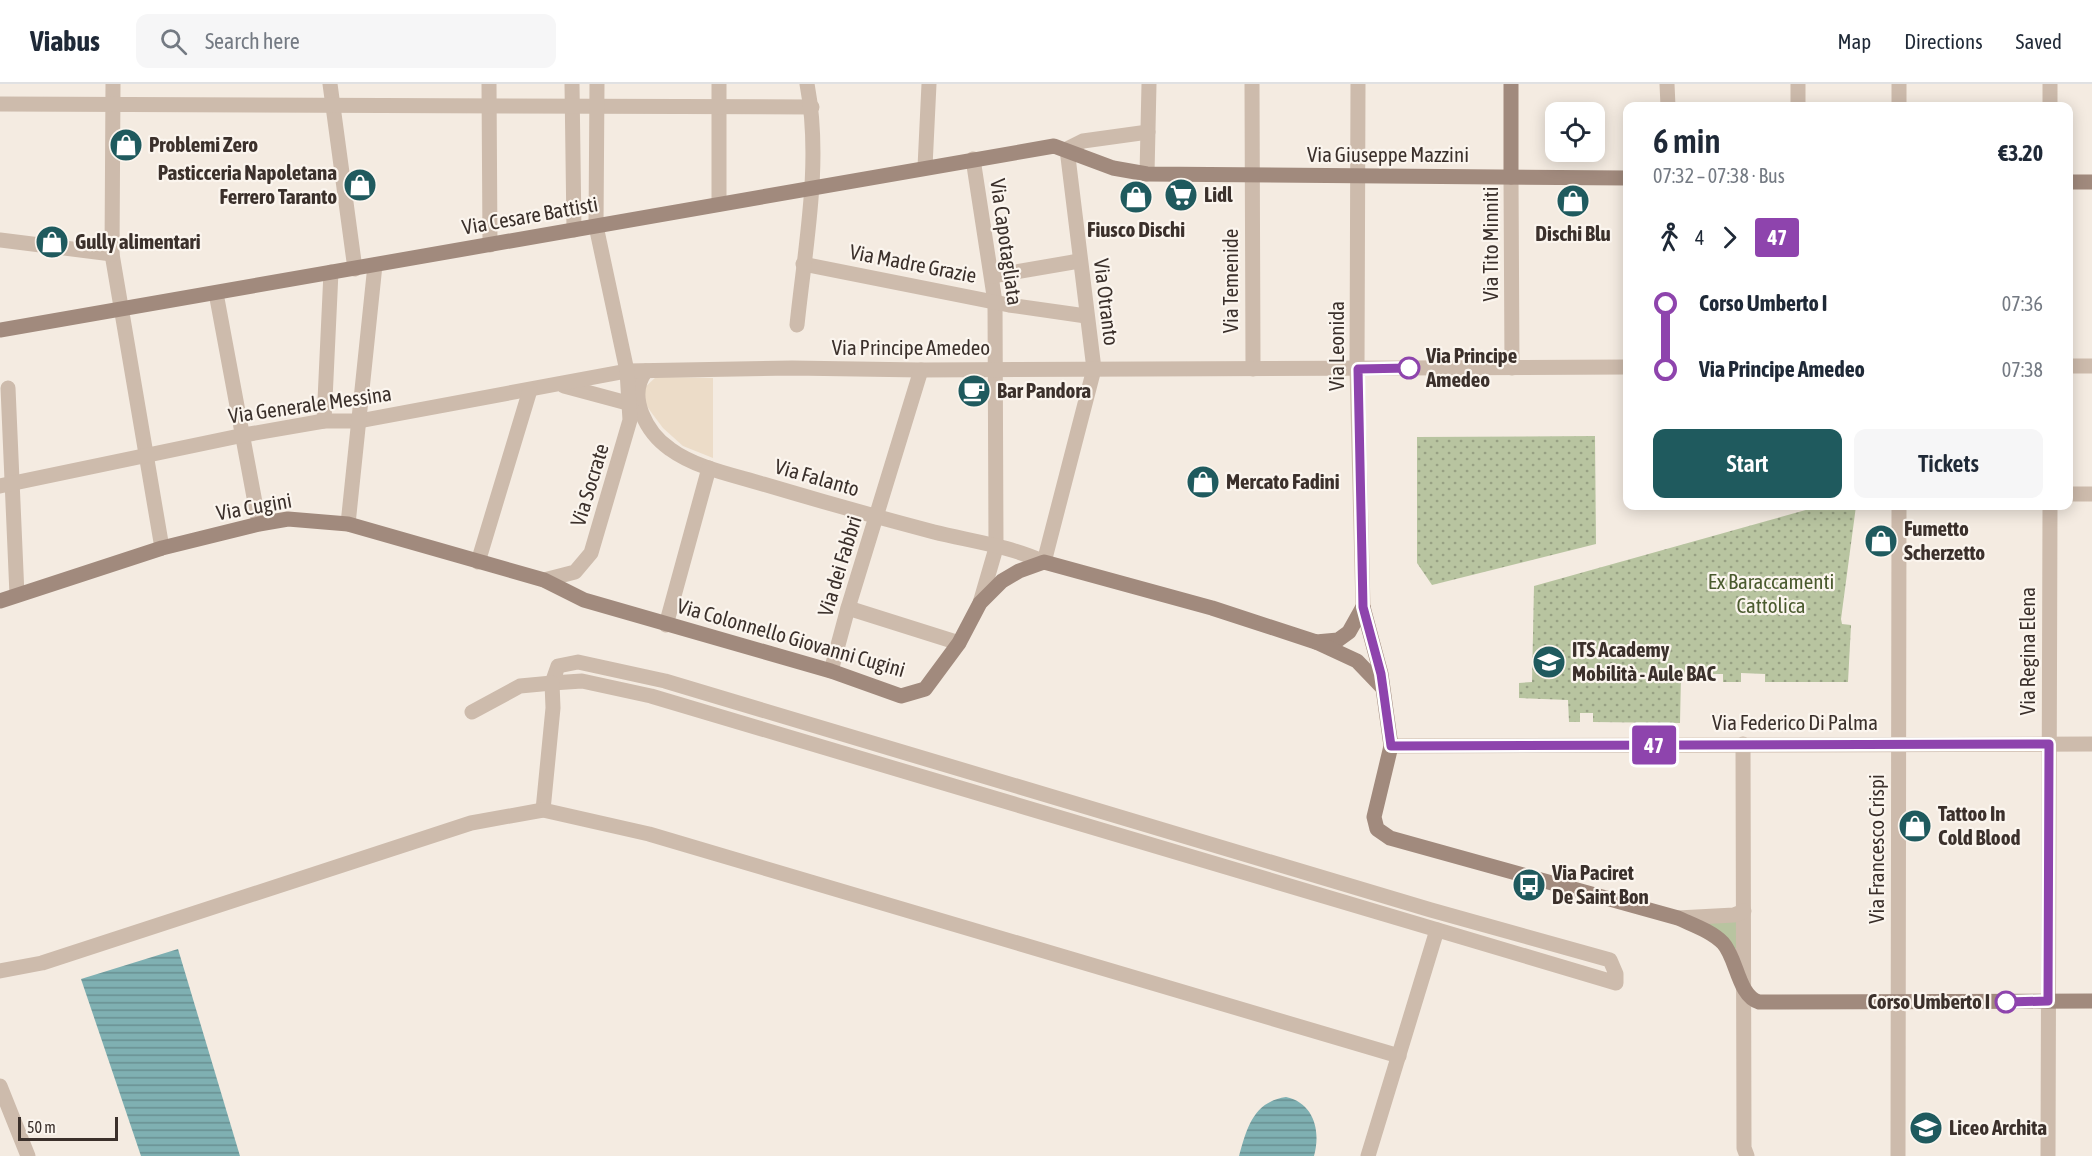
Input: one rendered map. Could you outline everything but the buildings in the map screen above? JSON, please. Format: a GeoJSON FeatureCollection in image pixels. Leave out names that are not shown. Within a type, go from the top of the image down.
{"type":"FeatureCollection","features":[{"type":"Feature","properties":{"kind":"main road","name":"Via Tito Minniti"},"geometry":{"type":"LineString","coordinates":[[1511,84],[1511,177]]}},
{"type":"Feature","properties":{"kind":"main road","name":"Via Cesare Battisti"},"geometry":{"type":"LineString","coordinates":[[0,330],[925,167],[1054,146],[1067,149]]}},
{"type":"Feature","properties":{"kind":"main road","name":"Via Giuseppe Mazzini"},"geometry":{"type":"LineString","coordinates":[[1067,149],[1113,168],[1147,174],[1623,178]]}},
{"type":"Feature","properties":{"kind":"main road"},"geometry":{"type":"LineString","coordinates":[[2073,182],[2092,182]]}},
{"type":"Feature","properties":{"kind":"main road","name":"Via Cugini"},"geometry":{"type":"LineString","coordinates":[[0,601],[162,548],[288,519],[348,524],[544,580],[584,600]]}},
{"type":"Feature","properties":{"kind":"main road"},"geometry":{"type":"LineString","coordinates":[[980,603],[1002,581],[1019,571],[1044,562]]}},
{"type":"Feature","properties":{"kind":"main road","name":"Via Falanto"},"geometry":{"type":"LineString","coordinates":[[1044,562],[1212,608],[1316,642],[1357,661],[1381,686]]}},
{"type":"Feature","properties":{"kind":"main road","name":"Via Colonnello Giovanni Cugini"},"geometry":{"type":"LineString","coordinates":[[584,600],[831,671],[901,696],[925,689],[959,643],[980,603]]}},
{"type":"Feature","properties":{"kind":"main road"},"geometry":{"type":"LineString","coordinates":[[1316,642],[1338,640],[1349,632],[1363,607]]}},
{"type":"Feature","properties":{"kind":"main road"},"geometry":{"type":"LineString","coordinates":[[1363,607],[1381,674],[1391,746],[1374,817],[1377,829],[1390,838],[1678,918],[1713,934],[1724,945],[1734,959],[1749,996],[1759,1002],[2092,1001]]}},
{"type":"Feature","properties":{"kind":"street"},"geometry":{"type":"LineString","coordinates":[[113,84],[112,254],[162,548]]}},
{"type":"Feature","properties":{"kind":"street"},"geometry":{"type":"LineString","coordinates":[[330,84],[355,269]]}},
{"type":"Feature","properties":{"kind":"street"},"geometry":{"type":"LineString","coordinates":[[489,84],[489,245]]}},
{"type":"Feature","properties":{"kind":"street"},"geometry":{"type":"LineString","coordinates":[[572,84],[574,230]]}},
{"type":"Feature","properties":{"kind":"street"},"geometry":{"type":"LineString","coordinates":[[597,84],[596,226],[627,372]]}},
{"type":"Feature","properties":{"kind":"street"},"geometry":{"type":"LineString","coordinates":[[719,84],[719,204]]}},
{"type":"Feature","properties":{"kind":"street"},"geometry":{"type":"LineString","coordinates":[[797,325],[811,187],[812,107],[807,84]]}},
{"type":"Feature","properties":{"kind":"street"},"geometry":{"type":"LineString","coordinates":[[925,167],[929,84]]}},
{"type":"Feature","properties":{"kind":"street"},"geometry":{"type":"LineString","coordinates":[[1147,174],[1149,84]]}},
{"type":"Feature","properties":{"kind":"street","name":"Via Temenide"},"geometry":{"type":"LineString","coordinates":[[1252,84],[1252,369]]}},
{"type":"Feature","properties":{"kind":"street","name":"Via Leonida"},"geometry":{"type":"LineString","coordinates":[[1358,84],[1358,369],[1363,607]]}},
{"type":"Feature","properties":{"kind":"street"},"geometry":{"type":"LineString","coordinates":[[1667,84],[1668,102]]}},
{"type":"Feature","properties":{"kind":"street"},"geometry":{"type":"LineString","coordinates":[[1798,84],[1798,102]]}},
{"type":"Feature","properties":{"kind":"street"},"geometry":{"type":"LineString","coordinates":[[1899,84],[1899,102]]}},
{"type":"Feature","properties":{"kind":"street"},"geometry":{"type":"LineString","coordinates":[[2050,84],[2050,102]]}},
{"type":"Feature","properties":{"kind":"street"},"geometry":{"type":"LineString","coordinates":[[0,104],[812,107]]}},
{"type":"Feature","properties":{"kind":"street"},"geometry":{"type":"LineString","coordinates":[[1067,149],[1083,141],[1148,132]]}},
{"type":"Feature","properties":{"kind":"street","name":"Via Otranto"},"geometry":{"type":"LineString","coordinates":[[1044,562],[1094,369],[1067,149]]}},
{"type":"Feature","properties":{"kind":"street","name":"Via Capotagliata"},"geometry":{"type":"LineString","coordinates":[[973,159],[995,302],[996,548],[980,603]]}},
{"type":"Feature","properties":{"kind":"street","name":"Via Tito Minniti"},"geometry":{"type":"LineString","coordinates":[[1511,177],[1512,368]]}},
{"type":"Feature","properties":{"kind":"street"},"geometry":{"type":"LineString","coordinates":[[0,240],[112,254]]}},
{"type":"Feature","properties":{"kind":"street"},"geometry":{"type":"LineString","coordinates":[[992,276],[1079,261]]}},
{"type":"Feature","properties":{"kind":"street","name":"Via Madre Grazie"},"geometry":{"type":"LineString","coordinates":[[803,264],[995,302],[1086,316]]}},
{"type":"Feature","properties":{"kind":"street"},"geometry":{"type":"LineString","coordinates":[[348,524],[375,265]]}},
{"type":"Feature","properties":{"kind":"street"},"geometry":{"type":"LineString","coordinates":[[324,421],[331,272]]}},
{"type":"Feature","properties":{"kind":"street"},"geometry":{"type":"LineString","coordinates":[[216,293],[259,524]]}},
{"type":"Feature","properties":{"kind":"street"},"geometry":{"type":"LineString","coordinates":[[2073,366],[2092,366]]}},
{"type":"Feature","properties":{"kind":"street","name":"Via Principe Amedeo"},"geometry":{"type":"LineString","coordinates":[[627,372],[792,368],[994,370],[1623,368]]}},
{"type":"Feature","properties":{"kind":"street","name":"Via dei Fabbri"},"geometry":{"type":"LineString","coordinates":[[831,671],[921,370]]}},
{"type":"Feature","properties":{"kind":"street","name":"Via Falanto"},"geometry":{"type":"LineString","coordinates":[[646,371],[639,379],[637,389],[643,417],[670,449],[709,468],[877,518],[1044,562]]}},
{"type":"Feature","properties":{"kind":"street","name":"Via Generale Messina"},"geometry":{"type":"LineString","coordinates":[[6,484],[244,435],[324,421],[359,421],[627,372]]}},
{"type":"Feature","properties":{"kind":"street","name":"Via Socrate"},"geometry":{"type":"LineString","coordinates":[[544,580],[575,572],[591,553],[625,441],[631,404],[627,372]]}},
{"type":"Feature","properties":{"kind":"street"},"geometry":{"type":"LineString","coordinates":[[558,385],[631,404]]}},
{"type":"Feature","properties":{"kind":"street"},"geometry":{"type":"LineString","coordinates":[[8,388],[6,484],[17,595]]}},
{"type":"Feature","properties":{"kind":"street"},"geometry":{"type":"LineString","coordinates":[[478,562],[530,390]]}},
{"type":"Feature","properties":{"kind":"street"},"geometry":{"type":"LineString","coordinates":[[625,441],[640,435],[656,435]]}},
{"type":"Feature","properties":{"kind":"street"},"geometry":{"type":"LineString","coordinates":[[666,625],[709,468]]}},
{"type":"Feature","properties":{"kind":"street"},"geometry":{"type":"LineString","coordinates":[[2073,494],[2092,494]]}},
{"type":"Feature","properties":{"kind":"street","name":"Via Francesco Crispi"},"geometry":{"type":"LineString","coordinates":[[1898,1156],[1899,510]]}},
{"type":"Feature","properties":{"kind":"street","name":"Via Regina Elena"},"geometry":{"type":"LineString","coordinates":[[2048,1156],[2050,510]]}},
{"type":"Feature","properties":{"kind":"street"},"geometry":{"type":"LineString","coordinates":[[848,608],[959,643]]}},
{"type":"Feature","properties":{"kind":"street"},"geometry":{"type":"LineString","coordinates":[[472,712],[520,686],[552,682],[582,681],[651,696],[1616,983],[1616,974],[1610,960],[1431,910],[665,681],[578,662],[558,666],[552,682],[553,708],[543,810]]}},
{"type":"Feature","properties":{"kind":"street"},"geometry":{"type":"LineString","coordinates":[[1743,744],[1742,981],[1744,1148],[1747,1156]]}},
{"type":"Feature","properties":{"kind":"street","name":"Via Federico Di Palma"},"geometry":{"type":"LineString","coordinates":[[1391,746],[2092,744]]}},
{"type":"Feature","properties":{"kind":"street"},"geometry":{"type":"LineString","coordinates":[[0,971],[42,963],[471,823],[543,810],[649,834],[1399,1056]]}},
{"type":"Feature","properties":{"kind":"street"},"geometry":{"type":"LineString","coordinates":[[1678,918],[1722,916],[1744,911]]}},
{"type":"Feature","properties":{"kind":"street"},"geometry":{"type":"LineString","coordinates":[[1368,1156],[1437,930]]}},
{"type":"Feature","properties":{"kind":"street"},"geometry":{"type":"LineString","coordinates":[[0,1086],[28,1156]]}},
{"type":"Feature","properties":{"kind":"green space"},"geometry":{"type":"Polygon","coordinates":[[[1595,436],[1596,544],[1432,585],[1417,563],[1417,437],[1595,436]]]}},
{"type":"Feature","properties":{"kind":"green space","name":"Ex Baraccamenti Cattolica"},"geometry":{"type":"Polygon","coordinates":[[[1806,510],[1855,510],[1841,619],[1842,624],[1851,625],[1848,682],[1765,682],[1765,674],[1741,673],[1741,682],[1723,682],[1723,674],[1681,674],[1680,723],[1593,722],[1593,713],[1580,713],[1580,722],[1569,722],[1568,700],[1519,698],[1519,683],[1532,682],[1534,586],[1806,510]]]}},
{"type":"Feature","properties":{"kind":"green space"},"geometry":{"type":"Polygon","coordinates":[[[1738,918],[1737,950],[1703,922],[1738,918]]]}},
{"type":"Feature","properties":{"kind":"shaded area"},"geometry":{"type":"Polygon","coordinates":[[[656,377],[713,378],[713,458],[683,446],[663,428],[651,412],[645,403],[643,389],[656,377]]]}},
{"type":"Feature","properties":{"kind":"water"},"geometry":{"type":"Polygon","coordinates":[[[178,949],[240,1156],[141,1156],[81,979],[178,949]]]}},
{"type":"Feature","properties":{"kind":"water"},"geometry":{"type":"Polygon","coordinates":[[[1286,1097],[1303,1105],[1313,1119],[1317,1137],[1314,1156],[1239,1156],[1249,1126],[1259,1110],[1266,1104],[1286,1097]]]}},
{"type":"Feature","properties":{"kind":"bus line","name":"47"},"geometry":{"type":"LineString","coordinates":[[1409,368],[1358,369],[1363,607],[1381,674],[1391,746],[2049,744],[2048,1001],[2006,1002]]}},
{"type":"Feature","properties":{"kind":"place","name":"Problemi Zero"},"geometry":{"type":"Point","coordinates":[126,145]}},
{"type":"Feature","properties":{"kind":"place","name":"Pasticceria Napoletana Ferrero Taranto"},"geometry":{"type":"Point","coordinates":[360,185]}},
{"type":"Feature","properties":{"kind":"place","name":"Lidl"},"geometry":{"type":"Point","coordinates":[1181,195]}},
{"type":"Feature","properties":{"kind":"place","name":"Fiusco Dischi"},"geometry":{"type":"Point","coordinates":[1136,197]}},
{"type":"Feature","properties":{"kind":"place","name":"Dischi Blu"},"geometry":{"type":"Point","coordinates":[1573,201]}},
{"type":"Feature","properties":{"kind":"place","name":"Gully alimentari"},"geometry":{"type":"Point","coordinates":[52,242]}},
{"type":"Feature","properties":{"kind":"place","name":"Via Principe Amedeo"},"geometry":{"type":"Point","coordinates":[1409,368]}},
{"type":"Feature","properties":{"kind":"place","name":"Bar Pandora"},"geometry":{"type":"Point","coordinates":[974,391]}},
{"type":"Feature","properties":{"kind":"place","name":"Mercato Fadini"},"geometry":{"type":"Point","coordinates":[1203,482]}},
{"type":"Feature","properties":{"kind":"place","name":"Fumetto Scherzetto"},"geometry":{"type":"Point","coordinates":[1881,541]}},
{"type":"Feature","properties":{"kind":"place","name":"ITS Academy Mobilità - Aule BAC"},"geometry":{"type":"Point","coordinates":[1549,662]}},
{"type":"Feature","properties":{"kind":"place","name":"Tattoo In Cold Blood"},"geometry":{"type":"Point","coordinates":[1915,826]}},
{"type":"Feature","properties":{"kind":"place","name":"Via Paciret De Saint Bon"},"geometry":{"type":"Point","coordinates":[1529,885]}},
{"type":"Feature","properties":{"kind":"place","name":"Corso Umberto I"},"geometry":{"type":"Point","coordinates":[2006,1002]}},
{"type":"Feature","properties":{"kind":"place","name":"Liceo Archita"},"geometry":{"type":"Point","coordinates":[1926,1128]}}]}
